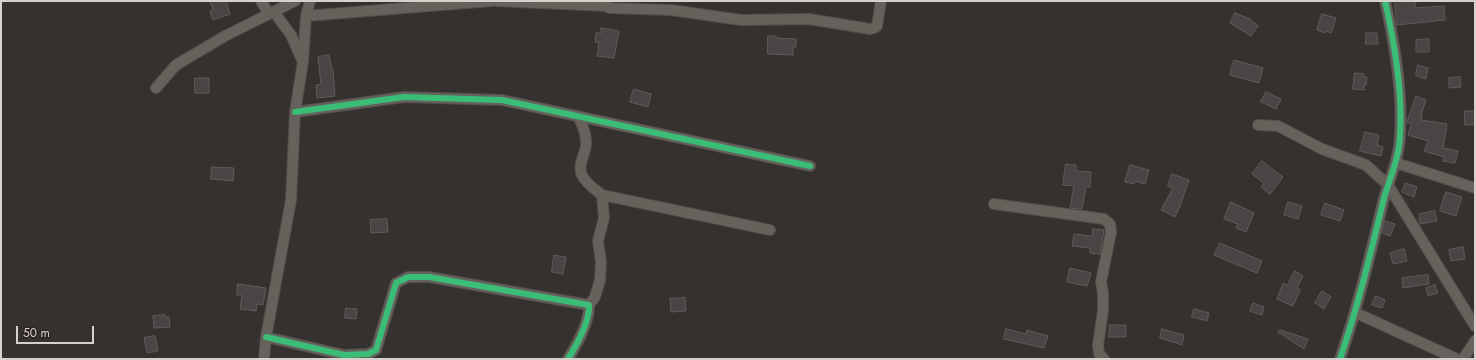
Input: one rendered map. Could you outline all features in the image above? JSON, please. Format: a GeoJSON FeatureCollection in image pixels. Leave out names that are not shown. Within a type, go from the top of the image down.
{"type":"FeatureCollection","features":[{"type":"Feature","properties":{"kind":"street"},"geometry":{"type":"LineString","coordinates":[[261,1],[291,35],[303,62]]}},
{"type":"Feature","properties":{"kind":"street"},"geometry":{"type":"LineString","coordinates":[[156,88],[176,65],[225,36],[295,1]]}},
{"type":"Feature","properties":{"kind":"street"},"geometry":{"type":"LineString","coordinates":[[264,359],[266,337],[291,200],[295,112],[303,62],[306,16],[310,1]]}},
{"type":"Feature","properties":{"kind":"street"},"geometry":{"type":"LineString","coordinates":[[306,16],[491,1]]}},
{"type":"Feature","properties":{"kind":"street"},"geometry":{"type":"LineString","coordinates":[[496,1],[606,3],[609,8],[671,6],[741,20],[809,19],[870,29],[877,26],[881,1]]}},
{"type":"Feature","properties":{"kind":"street"},"geometry":{"type":"LineString","coordinates":[[1340,359],[1356,313],[1388,185],[1396,163],[1400,138],[1401,106],[1385,1]]}},
{"type":"Feature","properties":{"kind":"street"},"geometry":{"type":"LineString","coordinates":[[295,112],[404,97],[502,100],[810,166]]}},
{"type":"Feature","properties":{"kind":"street"},"geometry":{"type":"LineString","coordinates":[[578,116],[583,126],[586,144],[581,162],[582,175],[591,186],[602,195],[770,230]]}},
{"type":"Feature","properties":{"kind":"street"},"geometry":{"type":"LineString","coordinates":[[1258,125],[1278,126],[1322,149],[1366,165],[1388,185],[1475,326]]}},
{"type":"Feature","properties":{"kind":"street"},"geometry":{"type":"LineString","coordinates":[[1396,163],[1475,188]]}},
{"type":"Feature","properties":{"kind":"street"},"geometry":{"type":"LineString","coordinates":[[568,359],[574,350],[589,313],[589,305],[595,298],[600,280],[601,262],[598,241],[604,218],[602,195]]}},
{"type":"Feature","properties":{"kind":"street"},"geometry":{"type":"LineString","coordinates":[[994,204],[1104,219],[1110,224],[1111,232],[1101,282],[1103,310],[1098,344],[1100,354],[1104,359]]}},
{"type":"Feature","properties":{"kind":"street"},"geometry":{"type":"LineString","coordinates":[[266,337],[344,355],[368,354],[376,350],[396,283],[408,277],[429,277],[589,305]]}},
{"type":"Feature","properties":{"kind":"street"},"geometry":{"type":"LineString","coordinates":[[1356,313],[1457,359]]}},
{"type":"Feature","properties":{"kind":"street"},"geometry":{"type":"LineString","coordinates":[[1463,359],[1475,341]]}},
{"type":"Feature","properties":{"kind":"building"},"geometry":{"type":"Polygon","coordinates":[[[210,1],[226,1],[230,14],[213,20],[210,11],[213,10],[210,1]]]}},
{"type":"Feature","properties":{"kind":"building"},"geometry":{"type":"Polygon","coordinates":[[[1395,1],[1413,1],[1415,2],[1415,8],[1444,6],[1445,20],[1397,25],[1395,1]]]}},
{"type":"Feature","properties":{"kind":"building"},"geometry":{"type":"Polygon","coordinates":[[[1235,13],[1250,19],[1258,26],[1251,36],[1230,23],[1235,13]]]}},
{"type":"Feature","properties":{"kind":"building"},"geometry":{"type":"Polygon","coordinates":[[[1322,14],[1336,18],[1331,33],[1326,31],[1325,33],[1317,30],[1322,14]]]}},
{"type":"Feature","properties":{"kind":"building"},"geometry":{"type":"Polygon","coordinates":[[[601,28],[619,31],[614,58],[597,56],[599,43],[595,42],[596,33],[601,33],[601,28]]]}},
{"type":"Feature","properties":{"kind":"building"},"geometry":{"type":"Polygon","coordinates":[[[1366,33],[1377,33],[1378,44],[1366,44],[1366,33]]]}},
{"type":"Feature","properties":{"kind":"building"},"geometry":{"type":"Polygon","coordinates":[[[768,36],[796,39],[796,47],[793,47],[793,55],[768,54],[768,36]]]}},
{"type":"Feature","properties":{"kind":"building"},"geometry":{"type":"Polygon","coordinates":[[[1429,39],[1429,52],[1416,52],[1416,40],[1429,39]]]}},
{"type":"Feature","properties":{"kind":"building"},"geometry":{"type":"Polygon","coordinates":[[[329,55],[333,70],[335,96],[317,98],[316,85],[321,84],[318,57],[329,55]]]}},
{"type":"Feature","properties":{"kind":"building"},"geometry":{"type":"Polygon","coordinates":[[[1234,60],[1263,68],[1259,83],[1230,75],[1234,60]]]}},
{"type":"Feature","properties":{"kind":"building"},"geometry":{"type":"Polygon","coordinates":[[[1418,65],[1428,68],[1426,79],[1416,76],[1418,65]]]}},
{"type":"Feature","properties":{"kind":"building"},"geometry":{"type":"Polygon","coordinates":[[[1355,73],[1364,74],[1364,77],[1367,77],[1364,90],[1353,89],[1355,73]]]}},
{"type":"Feature","properties":{"kind":"building"},"geometry":{"type":"Polygon","coordinates":[[[1460,77],[1461,87],[1449,88],[1449,78],[1460,77]]]}},
{"type":"Feature","properties":{"kind":"building"},"geometry":{"type":"Polygon","coordinates":[[[195,78],[209,78],[209,93],[195,93],[195,78]]]}},
{"type":"Feature","properties":{"kind":"building"},"geometry":{"type":"Polygon","coordinates":[[[634,89],[651,94],[648,107],[630,102],[634,89]]]}},
{"type":"Feature","properties":{"kind":"building"},"geometry":{"type":"Polygon","coordinates":[[[1266,92],[1281,99],[1276,109],[1261,102],[1266,92]]]}},
{"type":"Feature","properties":{"kind":"building"},"geometry":{"type":"Polygon","coordinates":[[[1416,96],[1426,100],[1421,115],[1421,120],[1447,124],[1443,148],[1458,151],[1455,163],[1443,161],[1444,157],[1424,151],[1428,141],[1408,135],[1411,124],[1407,123],[1416,96]]]}},
{"type":"Feature","properties":{"kind":"building"},"geometry":{"type":"Polygon","coordinates":[[[1465,111],[1475,111],[1475,125],[1465,125],[1465,111]]]}},
{"type":"Feature","properties":{"kind":"building"},"geometry":{"type":"Polygon","coordinates":[[[1365,132],[1379,135],[1377,145],[1383,147],[1381,156],[1360,151],[1365,132]]]}},
{"type":"Feature","properties":{"kind":"building"},"geometry":{"type":"Polygon","coordinates":[[[1262,161],[1283,177],[1270,194],[1261,187],[1264,183],[1252,174],[1262,161]]]}},
{"type":"Feature","properties":{"kind":"building"},"geometry":{"type":"Polygon","coordinates":[[[1066,164],[1076,165],[1076,171],[1091,172],[1090,187],[1086,187],[1082,209],[1070,208],[1074,186],[1063,185],[1066,164]]]}},
{"type":"Feature","properties":{"kind":"building"},"geometry":{"type":"Polygon","coordinates":[[[1130,165],[1149,170],[1145,184],[1135,181],[1134,184],[1125,182],[1130,165]]]}},
{"type":"Feature","properties":{"kind":"building"},"geometry":{"type":"Polygon","coordinates":[[[212,167],[234,168],[233,181],[211,179],[212,167]]]}},
{"type":"Feature","properties":{"kind":"building"},"geometry":{"type":"Polygon","coordinates":[[[1172,174],[1189,180],[1175,217],[1161,210],[1173,188],[1168,186],[1172,174]]]}},
{"type":"Feature","properties":{"kind":"building"},"geometry":{"type":"Polygon","coordinates":[[[1406,183],[1417,187],[1414,197],[1402,192],[1406,183]]]}},
{"type":"Feature","properties":{"kind":"building"},"geometry":{"type":"Polygon","coordinates":[[[1446,192],[1462,197],[1456,216],[1440,211],[1446,192]]]}},
{"type":"Feature","properties":{"kind":"building"},"geometry":{"type":"Polygon","coordinates":[[[1231,202],[1254,213],[1246,232],[1236,228],[1238,224],[1224,219],[1231,202]]]}},
{"type":"Feature","properties":{"kind":"building"},"geometry":{"type":"Polygon","coordinates":[[[1288,202],[1302,206],[1298,219],[1284,215],[1288,202]]]}},
{"type":"Feature","properties":{"kind":"building"},"geometry":{"type":"Polygon","coordinates":[[[1325,203],[1344,210],[1340,221],[1321,215],[1325,203]]]}},
{"type":"Feature","properties":{"kind":"building"},"geometry":{"type":"Polygon","coordinates":[[[1435,211],[1437,221],[1420,224],[1419,214],[1435,211]]]}},
{"type":"Feature","properties":{"kind":"building"},"geometry":{"type":"Polygon","coordinates":[[[387,219],[388,232],[371,233],[370,220],[387,219]]]}},
{"type":"Feature","properties":{"kind":"building"},"geometry":{"type":"Polygon","coordinates":[[[1385,221],[1395,224],[1390,236],[1382,233],[1385,221]]]}},
{"type":"Feature","properties":{"kind":"building"},"geometry":{"type":"Polygon","coordinates":[[[1093,229],[1104,230],[1100,254],[1090,253],[1090,248],[1072,246],[1074,234],[1092,236],[1093,229]]]}},
{"type":"Feature","properties":{"kind":"building"},"geometry":{"type":"Polygon","coordinates":[[[1220,243],[1262,261],[1257,273],[1214,255],[1220,243]]]}},
{"type":"Feature","properties":{"kind":"building"},"geometry":{"type":"Polygon","coordinates":[[[1463,247],[1465,259],[1451,261],[1449,250],[1463,247]]]}},
{"type":"Feature","properties":{"kind":"building"},"geometry":{"type":"Polygon","coordinates":[[[1404,249],[1407,261],[1393,264],[1390,253],[1404,249]]]}},
{"type":"Feature","properties":{"kind":"building"},"geometry":{"type":"Polygon","coordinates":[[[554,255],[566,257],[563,274],[552,272],[554,255]]]}},
{"type":"Feature","properties":{"kind":"building"},"geometry":{"type":"Polygon","coordinates":[[[1070,268],[1091,273],[1087,286],[1067,282],[1070,268]]]}},
{"type":"Feature","properties":{"kind":"building"},"geometry":{"type":"Polygon","coordinates":[[[1295,271],[1303,276],[1297,288],[1300,290],[1293,306],[1277,299],[1283,283],[1287,285],[1295,271]]]}},
{"type":"Feature","properties":{"kind":"building"},"geometry":{"type":"Polygon","coordinates":[[[1428,275],[1429,284],[1403,288],[1402,278],[1428,275]]]}},
{"type":"Feature","properties":{"kind":"building"},"geometry":{"type":"Polygon","coordinates":[[[238,284],[266,288],[263,305],[257,304],[256,311],[240,309],[242,295],[237,295],[238,284]]]}},
{"type":"Feature","properties":{"kind":"building"},"geometry":{"type":"Polygon","coordinates":[[[1435,285],[1438,293],[1428,296],[1426,288],[1435,285]]]}},
{"type":"Feature","properties":{"kind":"building"},"geometry":{"type":"Polygon","coordinates":[[[1322,291],[1331,297],[1324,309],[1315,303],[1322,291]]]}},
{"type":"Feature","properties":{"kind":"building"},"geometry":{"type":"Polygon","coordinates":[[[1376,296],[1385,300],[1382,308],[1372,305],[1376,296]]]}},
{"type":"Feature","properties":{"kind":"building"},"geometry":{"type":"Polygon","coordinates":[[[685,298],[686,311],[671,312],[670,299],[685,298]]]}},
{"type":"Feature","properties":{"kind":"building"},"geometry":{"type":"Polygon","coordinates":[[[1253,303],[1264,307],[1262,315],[1250,311],[1253,303]]]}},
{"type":"Feature","properties":{"kind":"building"},"geometry":{"type":"Polygon","coordinates":[[[346,308],[357,309],[356,319],[345,318],[346,308]]]}},
{"type":"Feature","properties":{"kind":"building"},"geometry":{"type":"Polygon","coordinates":[[[1194,309],[1209,313],[1207,321],[1192,317],[1194,309]]]}},
{"type":"Feature","properties":{"kind":"building"},"geometry":{"type":"Polygon","coordinates":[[[165,315],[165,317],[169,317],[170,327],[154,328],[153,316],[165,315]]]}},
{"type":"Feature","properties":{"kind":"building"},"geometry":{"type":"Polygon","coordinates":[[[1110,325],[1126,325],[1126,337],[1109,337],[1110,325]]]}},
{"type":"Feature","properties":{"kind":"building"},"geometry":{"type":"Polygon","coordinates":[[[1006,329],[1026,334],[1027,330],[1048,336],[1044,348],[1004,339],[1006,329]]]}},
{"type":"Feature","properties":{"kind":"building"},"geometry":{"type":"Polygon","coordinates":[[[1162,329],[1184,335],[1182,345],[1160,338],[1162,329]]]}},
{"type":"Feature","properties":{"kind":"building"},"geometry":{"type":"Polygon","coordinates":[[[1280,330],[1308,339],[1304,349],[1278,332],[1280,330]]]}},
{"type":"Feature","properties":{"kind":"building"},"geometry":{"type":"Polygon","coordinates":[[[155,336],[158,351],[147,353],[144,338],[155,336]]]}},
{"type":"Feature","properties":{"kind":"cycle path"},"geometry":{"type":"LineString","coordinates":[[1340,359],[1369,259],[1399,144],[1401,119],[1399,86],[1395,51],[1385,1]]}},
{"type":"Feature","properties":{"kind":"cycle path"},"geometry":{"type":"LineString","coordinates":[[295,112],[404,97],[502,100],[810,166]]}},
{"type":"Feature","properties":{"kind":"cycle path"},"geometry":{"type":"LineString","coordinates":[[266,337],[344,355],[368,354],[376,350],[396,283],[408,277],[429,277],[589,305],[585,326],[568,359]]}}]}
